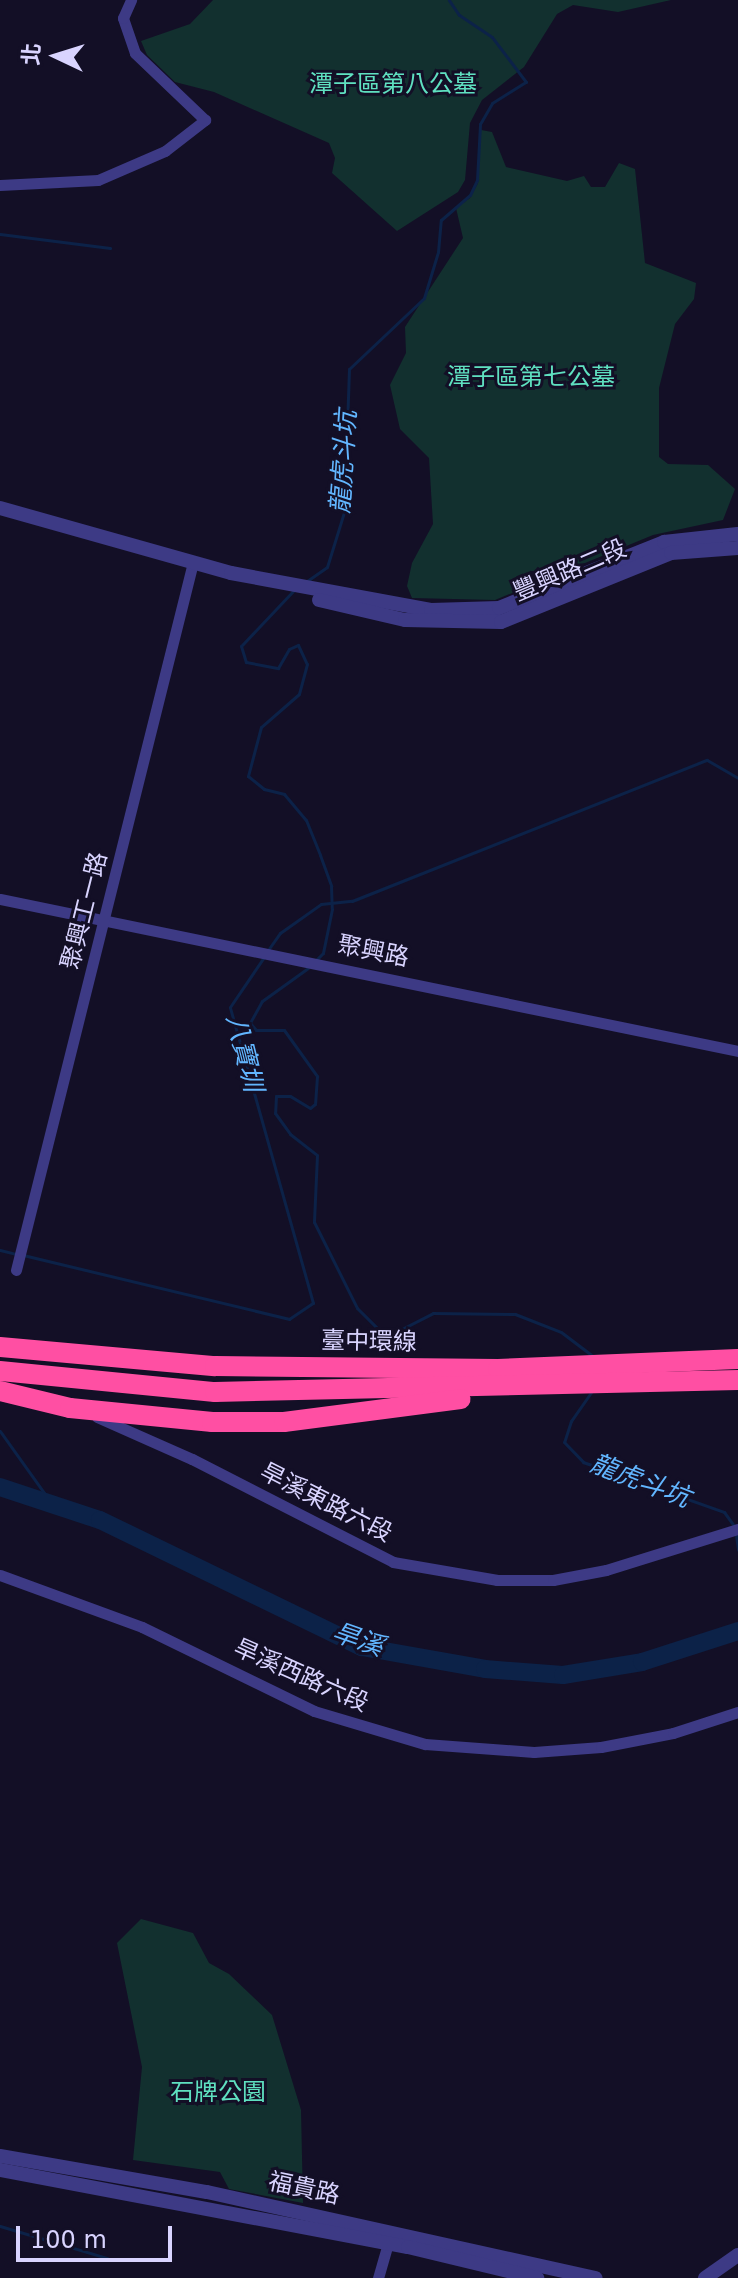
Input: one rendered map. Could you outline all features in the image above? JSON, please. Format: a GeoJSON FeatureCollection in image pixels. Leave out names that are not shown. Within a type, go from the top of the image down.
{"type":"FeatureCollection","features":[{"type":"Feature","properties":{"kind":"highway","name":"臺中環線"},"geometry":{"type":"LineString","coordinates":[[0,1344],[29,1350],[215,1366],[498,1369],[738,1359]]}},
{"type":"Feature","properties":{"kind":"highway","name":"臺中環線"},"geometry":{"type":"LineString","coordinates":[[0,1371],[215,1392],[738,1380]]}},
{"type":"Feature","properties":{"kind":"highway"},"geometry":{"type":"LineString","coordinates":[[0,1390],[116,1414],[284,1422],[344,1411],[609,1385]]}},
{"type":"Feature","properties":{"kind":"street"},"geometry":{"type":"LineString","coordinates":[[0,185],[98,180],[165,151],[205,120],[164,75],[135,53],[123,18],[131,0]]}},
{"type":"Feature","properties":{"kind":"street","name":"豐興路二段"},"geometry":{"type":"LineString","coordinates":[[0,508],[405,620],[501,622],[671,553],[738,548]]}},
{"type":"Feature","properties":{"kind":"street","name":"豐興路二段"},"geometry":{"type":"LineString","coordinates":[[294,590],[431,610],[499,608],[664,542],[738,534]]}},
{"type":"Feature","properties":{"kind":"street","name":"聚興工一路"},"geometry":{"type":"LineString","coordinates":[[16,1270],[193,562]]}},
{"type":"Feature","properties":{"kind":"street","name":"聚興路"},"geometry":{"type":"LineString","coordinates":[[0,899],[738,1051]]}},
{"type":"Feature","properties":{"kind":"street","name":"旱溪東路六段"},"geometry":{"type":"LineString","coordinates":[[0,1390],[114,1424],[393,1562],[497,1580],[553,1580],[606,1570],[738,1529]]}},
{"type":"Feature","properties":{"kind":"street","name":"旱溪西路六段"},"geometry":{"type":"LineString","coordinates":[[0,1575],[142,1627],[314,1711],[425,1744],[534,1752],[601,1747],[673,1733],[738,1712]]}},
{"type":"Feature","properties":{"kind":"street","name":"福貴路"},"geometry":{"type":"LineString","coordinates":[[0,2156],[222,2195],[596,2278]]}},
{"type":"Feature","properties":{"kind":"street","name":"福貴路"},"geometry":{"type":"LineString","coordinates":[[0,2170],[388,2243],[537,2278]]}},
{"type":"Feature","properties":{"kind":"street"},"geometry":{"type":"LineString","coordinates":[[378,2278],[388,2243]]}},
{"type":"Feature","properties":{"kind":"street"},"geometry":{"type":"LineString","coordinates":[[705,2278],[738,2255]]}},
{"type":"Feature","properties":{"kind":"green space","name":"潭子區第八公墓"},"geometry":{"type":"Polygon","coordinates":[[[213,0],[671,0],[618,12],[573,5],[557,14],[524,67],[482,100],[470,123],[465,180],[458,192],[397,231],[332,173],[335,158],[329,143],[214,92],[175,82],[147,55],[141,41],[190,24],[213,0]]]}},
{"type":"Feature","properties":{"kind":"green space","name":"潭子區第七公墓"},"geometry":{"type":"Polygon","coordinates":[[[481,130],[492,132],[506,167],[567,181],[584,176],[591,187],[605,187],[619,163],[635,169],[645,263],[696,283],[694,299],[675,324],[659,388],[659,457],[668,464],[708,465],[735,489],[723,520],[653,535],[495,600],[412,598],[407,586],[412,563],[433,524],[429,458],[400,429],[390,385],[406,353],[405,327],[463,238],[456,208],[470,198],[478,183],[481,130]]]}},
{"type":"Feature","properties":{"kind":"green space","name":"石牌公園"},"geometry":{"type":"Polygon","coordinates":[[[141,1919],[193,1933],[209,1963],[229,1974],[272,2015],[301,2110],[303,2203],[229,2189],[220,2172],[133,2160],[142,2067],[117,1943],[141,1919]]]}},
{"type":"Feature","properties":{"kind":"waterway","name":"龍虎斗坑"},"geometry":{"type":"LineString","coordinates":[[307,581],[327,567],[344,512],[349,369],[424,298],[438,252],[441,220],[470,195],[477,180],[480,124],[492,103],[526,82],[492,37],[459,15],[449,0]]}},
{"type":"Feature","properties":{"kind":"waterway"},"geometry":{"type":"LineString","coordinates":[[0,234],[110,248]]}},
{"type":"Feature","properties":{"kind":"waterway","name":"龍虎斗坑"},"geometry":{"type":"LineString","coordinates":[[294,590],[241,646],[246,662],[278,668],[289,649],[298,645],[307,664],[299,694],[261,727],[248,776],[264,789],[284,794],[306,820],[320,855],[331,886],[332,909],[323,953],[316,960]]}},
{"type":"Feature","properties":{"kind":"waterway","name":"八寶圳"},"geometry":{"type":"LineString","coordinates":[[268,950],[280,933],[321,904],[352,901],[707,760],[738,778]]}},
{"type":"Feature","properties":{"kind":"waterway","name":"八寶圳"},"geometry":{"type":"LineString","coordinates":[[23,1255],[289,1319],[313,1303],[230,1007],[264,957]]}},
{"type":"Feature","properties":{"kind":"waterway","name":"龍虎斗坑"},"geometry":{"type":"LineString","coordinates":[[308,968],[262,1001],[250,1023],[256,1030],[284,1030],[317,1076],[315,1104],[310,1108],[290,1096],[276,1096],[275,1113],[290,1134],[317,1155],[314,1222],[357,1308],[379,1330],[392,1334],[433,1313],[515,1314],[561,1332],[594,1357]]}},
{"type":"Feature","properties":{"kind":"waterway","name":"八寶圳"},"geometry":{"type":"LineString","coordinates":[[0,1250],[16,1254]]}},
{"type":"Feature","properties":{"kind":"waterway","name":"龍虎斗坑"},"geometry":{"type":"LineString","coordinates":[[592,1391],[571,1421],[564,1442],[583,1462],[724,1512],[735,1527]]}},
{"type":"Feature","properties":{"kind":"waterway"},"geometry":{"type":"LineString","coordinates":[[0,1431],[52,1504]]}},
{"type":"Feature","properties":{"kind":"waterway","name":"旱溪"},"geometry":{"type":"LineString","coordinates":[[0,1487],[100,1520],[362,1647],[485,1669],[563,1675],[642,1662],[738,1631]]}},
{"type":"Feature","properties":{"kind":"waterway","name":"龍虎斗坑"},"geometry":{"type":"LineString","coordinates":[[736,1535],[738,1550]]}},
{"type":"Feature","properties":{"kind":"waterway"},"geometry":{"type":"LineString","coordinates":[[0,2226],[107,2258]]}}]}
